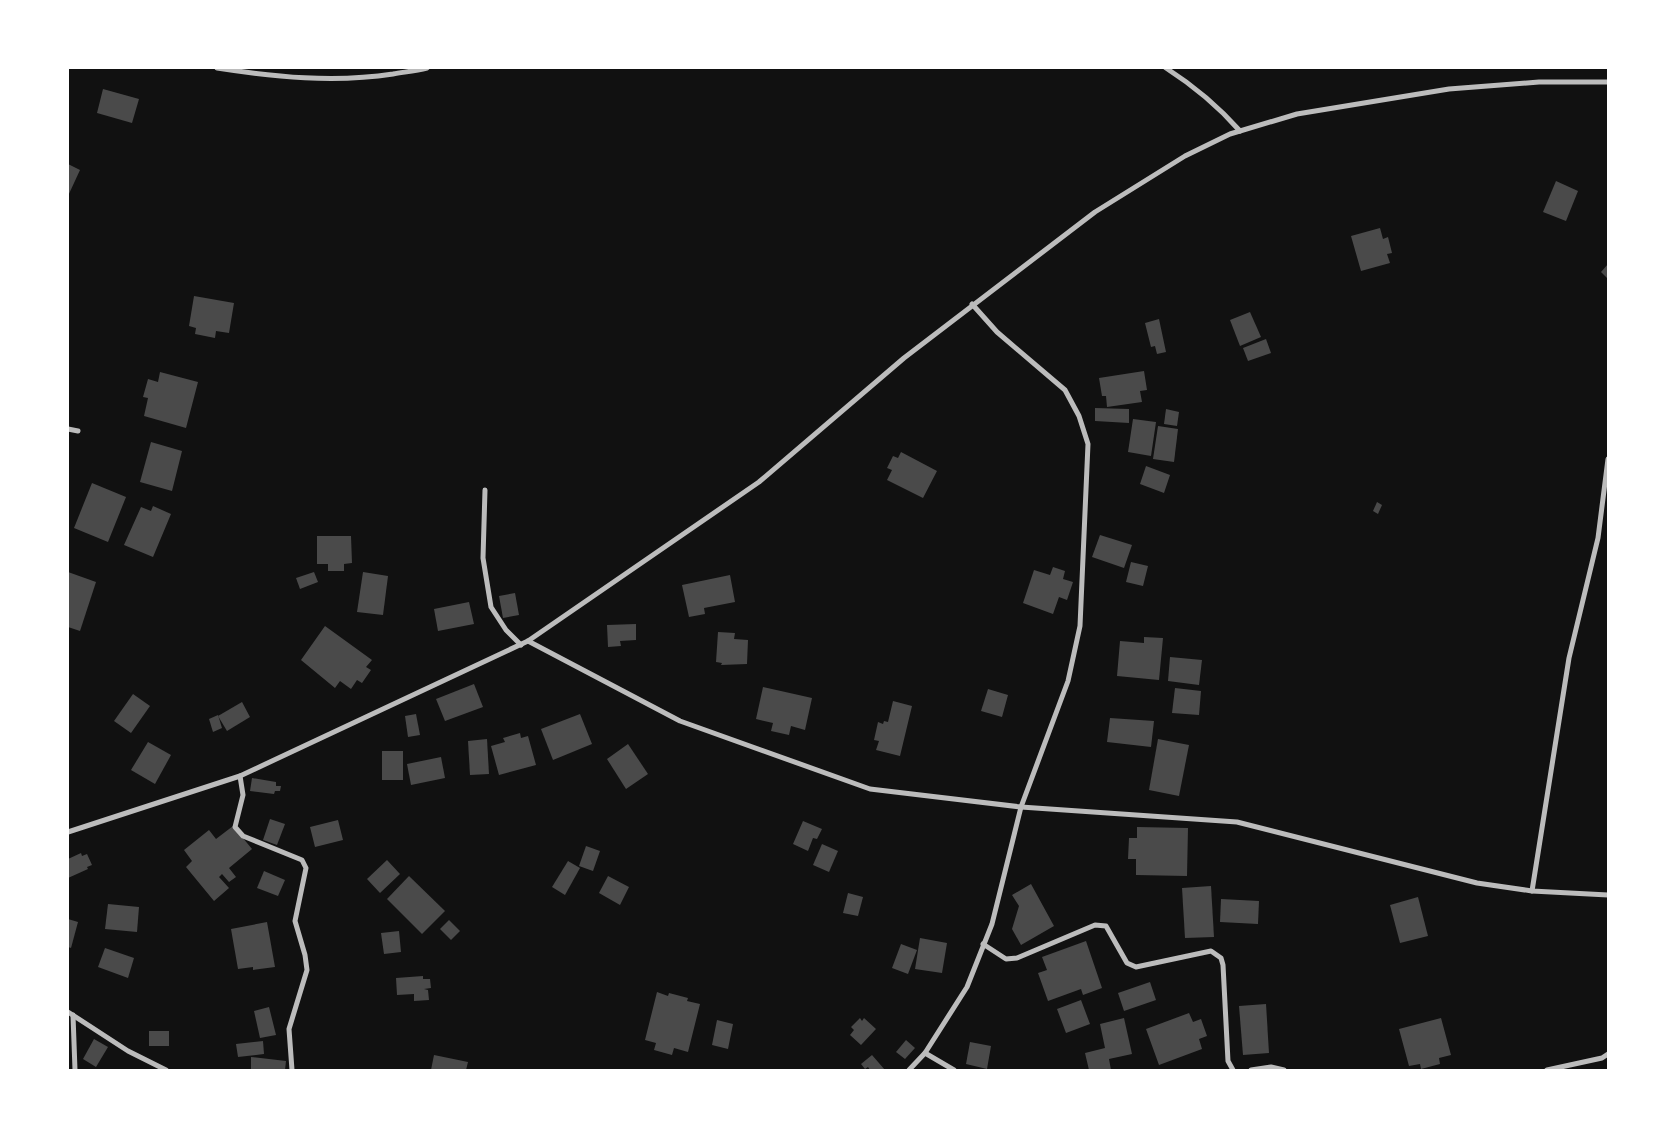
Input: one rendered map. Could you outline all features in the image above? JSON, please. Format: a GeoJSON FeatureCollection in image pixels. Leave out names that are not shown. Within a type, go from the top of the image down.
{"type":"FeatureCollection","features":[{"type":"Feature","properties":{"kind":"street"},"geometry":{"type":"LineString","coordinates":[[217,68],[325,79],[359,79],[427,68]]}},
{"type":"Feature","properties":{"kind":"street"},"geometry":{"type":"LineString","coordinates":[[1166,68],[1189,82],[1217,106],[1240,131]]}},
{"type":"Feature","properties":{"kind":"street"},"geometry":{"type":"LineString","coordinates":[[68,832],[240,776],[528,641],[759,482],[904,358],[972,304],[1095,212],[1143,180],[1185,156],[1240,131],[1297,114],[1449,89],[1539,82],[1608,82]]}},
{"type":"Feature","properties":{"kind":"street"},"geometry":{"type":"LineString","coordinates":[[909,1070],[925,1053],[967,988],[992,924],[1021,807],[1068,681],[1080,626],[1088,444],[1079,416],[1065,390],[997,332],[972,304]]}},
{"type":"Feature","properties":{"kind":"street"},"geometry":{"type":"LineString","coordinates":[[68,429],[78,431]]}},
{"type":"Feature","properties":{"kind":"street"},"geometry":{"type":"LineString","coordinates":[[1532,891],[1569,658],[1598,538],[1608,458]]}},
{"type":"Feature","properties":{"kind":"street"},"geometry":{"type":"LineString","coordinates":[[485,490],[483,558],[491,607],[506,630],[521,645]]}},
{"type":"Feature","properties":{"kind":"street"},"geometry":{"type":"LineString","coordinates":[[528,641],[680,721],[775,757],[870,789],[1021,807],[1238,822],[1477,883],[1532,891],[1608,895]]}},
{"type":"Feature","properties":{"kind":"street"},"geometry":{"type":"LineString","coordinates":[[240,776],[243,795],[235,827],[243,836],[305,863],[295,921],[305,955],[307,970],[289,1029],[292,1070]]}},
{"type":"Feature","properties":{"kind":"street"},"geometry":{"type":"LineString","coordinates":[[983,944],[1006,959],[1017,958],[1095,925],[1106,926],[1127,963],[1136,966],[1211,951],[1221,958],[1223,965],[1228,1061],[1233,1070]]}},
{"type":"Feature","properties":{"kind":"street"},"geometry":{"type":"LineString","coordinates":[[68,1012],[128,1051],[166,1070]]}},
{"type":"Feature","properties":{"kind":"street"},"geometry":{"type":"LineString","coordinates":[[73,1016],[75,1070]]}},
{"type":"Feature","properties":{"kind":"street"},"geometry":{"type":"LineString","coordinates":[[925,1053],[954,1070]]}},
{"type":"Feature","properties":{"kind":"street"},"geometry":{"type":"LineString","coordinates":[[1548,1070],[1602,1058],[1608,1054]]}},
{"type":"Feature","properties":{"kind":"street"},"geometry":{"type":"LineString","coordinates":[[1250,1070],[1271,1067],[1284,1070]]}},
{"type":"Feature","properties":{"kind":"building"},"geometry":{"type":"Polygon","coordinates":[[[103,89],[139,99],[132,123],[97,113],[103,89]]]}},
{"type":"Feature","properties":{"kind":"building"},"geometry":{"type":"Polygon","coordinates":[[[68,164],[80,170],[68,196],[68,164]]]}},
{"type":"Feature","properties":{"kind":"building"},"geometry":{"type":"Polygon","coordinates":[[[1556,181],[1578,191],[1566,221],[1543,212],[1556,181]]]}},
{"type":"Feature","properties":{"kind":"building"},"geometry":{"type":"Polygon","coordinates":[[[1380,228],[1383,239],[1388,237],[1392,253],[1387,254],[1390,263],[1361,271],[1351,236],[1380,228]]]}},
{"type":"Feature","properties":{"kind":"building"},"geometry":{"type":"Polygon","coordinates":[[[1608,264],[1608,279],[1601,272],[1608,264]]]}},
{"type":"Feature","properties":{"kind":"building"},"geometry":{"type":"Polygon","coordinates":[[[194,296],[234,303],[229,333],[216,331],[215,338],[195,334],[196,328],[189,326],[194,296]]]}},
{"type":"Feature","properties":{"kind":"building"},"geometry":{"type":"Polygon","coordinates":[[[1250,312],[1261,337],[1240,346],[1230,320],[1250,312]]]}},
{"type":"Feature","properties":{"kind":"building"},"geometry":{"type":"Polygon","coordinates":[[[1159,319],[1166,352],[1157,354],[1155,346],[1151,347],[1145,323],[1159,319]]]}},
{"type":"Feature","properties":{"kind":"building"},"geometry":{"type":"Polygon","coordinates":[[[1266,339],[1271,353],[1248,361],[1243,348],[1266,339]]]}},
{"type":"Feature","properties":{"kind":"building"},"geometry":{"type":"Polygon","coordinates":[[[1144,371],[1147,390],[1140,391],[1142,402],[1107,407],[1106,396],[1102,396],[1099,378],[1144,371]]]}},
{"type":"Feature","properties":{"kind":"building"},"geometry":{"type":"Polygon","coordinates":[[[160,372],[198,382],[186,428],[144,416],[148,398],[143,397],[148,379],[158,382],[160,372]]]}},
{"type":"Feature","properties":{"kind":"building"},"geometry":{"type":"Polygon","coordinates":[[[1095,408],[1129,409],[1129,423],[1095,421],[1095,408]]]}},
{"type":"Feature","properties":{"kind":"building"},"geometry":{"type":"Polygon","coordinates":[[[1166,409],[1179,412],[1177,426],[1164,424],[1166,409]]]}},
{"type":"Feature","properties":{"kind":"building"},"geometry":{"type":"Polygon","coordinates":[[[1133,419],[1156,422],[1151,456],[1128,452],[1133,419]]]}},
{"type":"Feature","properties":{"kind":"building"},"geometry":{"type":"Polygon","coordinates":[[[1158,426],[1178,429],[1174,462],[1153,459],[1158,426]]]}},
{"type":"Feature","properties":{"kind":"building"},"geometry":{"type":"Polygon","coordinates":[[[151,442],[182,451],[172,491],[140,482],[151,442]]]}},
{"type":"Feature","properties":{"kind":"building"},"geometry":{"type":"Polygon","coordinates":[[[901,452],[937,471],[923,498],[887,480],[892,470],[887,468],[893,456],[898,458],[901,452]]]}},
{"type":"Feature","properties":{"kind":"building"},"geometry":{"type":"Polygon","coordinates":[[[1146,466],[1170,475],[1164,493],[1140,484],[1146,466]]]}},
{"type":"Feature","properties":{"kind":"building"},"geometry":{"type":"Polygon","coordinates":[[[92,483],[126,497],[108,542],[74,528],[92,483]]]}},
{"type":"Feature","properties":{"kind":"building"},"geometry":{"type":"Polygon","coordinates":[[[1377,502],[1382,505],[1378,514],[1373,511],[1377,502]]]}},
{"type":"Feature","properties":{"kind":"building"},"geometry":{"type":"Polygon","coordinates":[[[153,506],[171,514],[153,557],[124,545],[141,507],[151,511],[153,506]]]}},
{"type":"Feature","properties":{"kind":"building"},"geometry":{"type":"Polygon","coordinates":[[[1100,535],[1132,545],[1124,568],[1092,557],[1100,535]]]}},
{"type":"Feature","properties":{"kind":"building"},"geometry":{"type":"Polygon","coordinates":[[[317,536],[351,536],[352,563],[344,564],[344,571],[328,571],[328,564],[317,564],[317,536]]]}},
{"type":"Feature","properties":{"kind":"building"},"geometry":{"type":"Polygon","coordinates":[[[1131,562],[1148,566],[1143,586],[1126,582],[1131,562]]]}},
{"type":"Feature","properties":{"kind":"building"},"geometry":{"type":"Polygon","coordinates":[[[1053,567],[1065,571],[1063,579],[1073,582],[1067,600],[1059,597],[1053,614],[1023,603],[1034,570],[1050,575],[1053,567]]]}},
{"type":"Feature","properties":{"kind":"building"},"geometry":{"type":"Polygon","coordinates":[[[68,572],[96,582],[80,631],[68,627],[68,572]]]}},
{"type":"Feature","properties":{"kind":"building"},"geometry":{"type":"Polygon","coordinates":[[[314,572],[318,582],[300,589],[296,578],[314,572]]]}},
{"type":"Feature","properties":{"kind":"building"},"geometry":{"type":"Polygon","coordinates":[[[363,572],[388,576],[383,615],[357,612],[363,572]]]}},
{"type":"Feature","properties":{"kind":"building"},"geometry":{"type":"Polygon","coordinates":[[[730,575],[735,602],[704,608],[705,614],[689,617],[682,585],[730,575]]]}},
{"type":"Feature","properties":{"kind":"building"},"geometry":{"type":"Polygon","coordinates":[[[515,593],[519,615],[503,618],[499,596],[515,593]]]}},
{"type":"Feature","properties":{"kind":"building"},"geometry":{"type":"Polygon","coordinates":[[[469,602],[474,624],[438,631],[434,609],[469,602]]]}},
{"type":"Feature","properties":{"kind":"building"},"geometry":{"type":"Polygon","coordinates":[[[636,624],[636,640],[620,641],[621,646],[608,647],[607,625],[636,624]]]}},
{"type":"Feature","properties":{"kind":"building"},"geometry":{"type":"Polygon","coordinates":[[[325,626],[372,660],[366,667],[371,670],[362,683],[357,680],[351,689],[340,681],[335,688],[301,660],[325,626]]]}},
{"type":"Feature","properties":{"kind":"building"},"geometry":{"type":"Polygon","coordinates":[[[718,632],[735,633],[734,639],[748,640],[747,664],[721,665],[722,663],[716,662],[718,632]]]}},
{"type":"Feature","properties":{"kind":"building"},"geometry":{"type":"Polygon","coordinates":[[[1144,637],[1163,638],[1159,680],[1117,676],[1120,641],[1144,643],[1144,637]]]}},
{"type":"Feature","properties":{"kind":"building"},"geometry":{"type":"Polygon","coordinates":[[[1170,657],[1202,660],[1199,685],[1168,681],[1170,657]]]}},
{"type":"Feature","properties":{"kind":"building"},"geometry":{"type":"Polygon","coordinates":[[[474,684],[483,707],[445,721],[436,699],[474,684]]]}},
{"type":"Feature","properties":{"kind":"building"},"geometry":{"type":"Polygon","coordinates":[[[763,687],[812,698],[805,730],[791,726],[789,735],[771,731],[773,723],[756,719],[763,687]]]}},
{"type":"Feature","properties":{"kind":"building"},"geometry":{"type":"Polygon","coordinates":[[[1175,688],[1201,691],[1199,715],[1172,713],[1175,688]]]}},
{"type":"Feature","properties":{"kind":"building"},"geometry":{"type":"Polygon","coordinates":[[[988,689],[1008,695],[1002,717],[981,711],[988,689]]]}},
{"type":"Feature","properties":{"kind":"building"},"geometry":{"type":"Polygon","coordinates":[[[133,694],[150,706],[131,733],[114,721],[133,694]]]}},
{"type":"Feature","properties":{"kind":"building"},"geometry":{"type":"Polygon","coordinates":[[[893,701],[912,706],[900,756],[876,750],[879,741],[874,740],[878,722],[883,724],[884,721],[888,722],[893,701]]]}},
{"type":"Feature","properties":{"kind":"building"},"geometry":{"type":"Polygon","coordinates":[[[242,702],[250,717],[227,731],[218,716],[242,702]]]}},
{"type":"Feature","properties":{"kind":"building"},"geometry":{"type":"Polygon","coordinates":[[[416,714],[420,735],[408,737],[405,716],[416,714]]]}},
{"type":"Feature","properties":{"kind":"building"},"geometry":{"type":"Polygon","coordinates":[[[580,714],[592,744],[553,760],[541,729],[580,714]]]}},
{"type":"Feature","properties":{"kind":"building"},"geometry":{"type":"Polygon","coordinates":[[[218,715],[222,728],[213,732],[209,719],[218,715]]]}},
{"type":"Feature","properties":{"kind":"building"},"geometry":{"type":"Polygon","coordinates":[[[1110,718],[1154,721],[1151,747],[1107,742],[1110,718]]]}},
{"type":"Feature","properties":{"kind":"building"},"geometry":{"type":"Polygon","coordinates":[[[520,733],[521,738],[528,736],[536,765],[499,775],[491,746],[505,742],[503,738],[520,733]]]}},
{"type":"Feature","properties":{"kind":"building"},"geometry":{"type":"Polygon","coordinates":[[[487,739],[489,774],[470,775],[468,741],[487,739]]]}},
{"type":"Feature","properties":{"kind":"building"},"geometry":{"type":"Polygon","coordinates":[[[1158,739],[1189,745],[1179,796],[1149,790],[1158,739]]]}},
{"type":"Feature","properties":{"kind":"building"},"geometry":{"type":"Polygon","coordinates":[[[148,742],[171,755],[155,784],[131,770],[148,742]]]}},
{"type":"Feature","properties":{"kind":"building"},"geometry":{"type":"Polygon","coordinates":[[[628,744],[648,774],[626,789],[607,759],[628,744]]]}},
{"type":"Feature","properties":{"kind":"building"},"geometry":{"type":"Polygon","coordinates":[[[382,751],[403,751],[403,780],[382,780],[382,751]]]}},
{"type":"Feature","properties":{"kind":"building"},"geometry":{"type":"Polygon","coordinates":[[[441,757],[445,778],[411,785],[407,764],[441,757]]]}},
{"type":"Feature","properties":{"kind":"building"},"geometry":{"type":"Polygon","coordinates":[[[252,778],[276,782],[276,786],[281,786],[280,791],[275,791],[274,794],[250,791],[252,778]]]}},
{"type":"Feature","properties":{"kind":"building"},"geometry":{"type":"Polygon","coordinates":[[[270,819],[285,824],[277,845],[263,840],[270,819]]]}},
{"type":"Feature","properties":{"kind":"building"},"geometry":{"type":"Polygon","coordinates":[[[338,820],[343,840],[315,847],[310,827],[338,820]]]}},
{"type":"Feature","properties":{"kind":"building"},"geometry":{"type":"Polygon","coordinates":[[[803,821],[822,829],[817,839],[813,838],[808,851],[793,844],[803,821]]]}},
{"type":"Feature","properties":{"kind":"building"},"geometry":{"type":"Polygon","coordinates":[[[233,826],[252,849],[229,868],[236,877],[229,882],[222,874],[219,877],[229,888],[214,901],[186,867],[192,861],[184,850],[209,830],[216,839],[233,826]]]}},
{"type":"Feature","properties":{"kind":"building"},"geometry":{"type":"Polygon","coordinates":[[[1137,827],[1188,828],[1187,876],[1136,875],[1136,859],[1128,859],[1129,838],[1137,838],[1137,827]]]}},
{"type":"Feature","properties":{"kind":"building"},"geometry":{"type":"Polygon","coordinates":[[[822,844],[838,851],[829,872],[813,865],[822,844]]]}},
{"type":"Feature","properties":{"kind":"building"},"geometry":{"type":"Polygon","coordinates":[[[586,846],[600,851],[593,871],[579,866],[586,846]]]}},
{"type":"Feature","properties":{"kind":"building"},"geometry":{"type":"Polygon","coordinates":[[[81,853],[82,856],[87,854],[92,865],[87,867],[88,869],[68,878],[68,859],[81,853]]]}},
{"type":"Feature","properties":{"kind":"building"},"geometry":{"type":"Polygon","coordinates":[[[387,860],[400,874],[380,893],[367,879],[387,860]]]}},
{"type":"Feature","properties":{"kind":"building"},"geometry":{"type":"Polygon","coordinates":[[[568,861],[580,868],[565,895],[552,887],[568,861]]]}},
{"type":"Feature","properties":{"kind":"building"},"geometry":{"type":"Polygon","coordinates":[[[264,871],[285,880],[278,896],[257,888],[264,871]]]}},
{"type":"Feature","properties":{"kind":"building"},"geometry":{"type":"Polygon","coordinates":[[[409,876],[445,911],[422,934],[387,899],[409,876]]]}},
{"type":"Feature","properties":{"kind":"building"},"geometry":{"type":"Polygon","coordinates":[[[608,876],[629,887],[620,905],[599,893],[608,876]]]}},
{"type":"Feature","properties":{"kind":"building"},"geometry":{"type":"Polygon","coordinates":[[[1031,884],[1054,926],[1021,945],[1012,929],[1019,906],[1012,895],[1031,884]]]}},
{"type":"Feature","properties":{"kind":"building"},"geometry":{"type":"Polygon","coordinates":[[[1211,886],[1214,937],[1185,938],[1182,888],[1211,886]]]}},
{"type":"Feature","properties":{"kind":"building"},"geometry":{"type":"Polygon","coordinates":[[[848,893],[863,897],[858,916],[843,913],[848,893]]]}},
{"type":"Feature","properties":{"kind":"building"},"geometry":{"type":"Polygon","coordinates":[[[1418,897],[1428,936],[1400,943],[1390,905],[1418,897]]]}},
{"type":"Feature","properties":{"kind":"building"},"geometry":{"type":"Polygon","coordinates":[[[1221,899],[1259,901],[1258,924],[1220,922],[1221,899]]]}},
{"type":"Feature","properties":{"kind":"building"},"geometry":{"type":"Polygon","coordinates":[[[108,904],[139,907],[137,932],[105,929],[108,904]]]}},
{"type":"Feature","properties":{"kind":"building"},"geometry":{"type":"Polygon","coordinates":[[[68,919],[78,922],[71,948],[68,947],[68,919]]]}},
{"type":"Feature","properties":{"kind":"building"},"geometry":{"type":"Polygon","coordinates":[[[449,920],[460,931],[451,940],[440,929],[449,920]]]}},
{"type":"Feature","properties":{"kind":"building"},"geometry":{"type":"Polygon","coordinates":[[[267,922],[275,967],[253,970],[253,967],[238,969],[231,929],[267,922]]]}},
{"type":"Feature","properties":{"kind":"building"},"geometry":{"type":"Polygon","coordinates":[[[399,931],[401,952],[384,954],[381,933],[399,931]]]}},
{"type":"Feature","properties":{"kind":"building"},"geometry":{"type":"Polygon","coordinates":[[[920,938],[947,943],[942,973],[915,969],[920,938]]]}},
{"type":"Feature","properties":{"kind":"building"},"geometry":{"type":"Polygon","coordinates":[[[1086,941],[1102,988],[1083,995],[1081,989],[1048,1001],[1038,973],[1047,970],[1042,957],[1086,941]]]}},
{"type":"Feature","properties":{"kind":"building"},"geometry":{"type":"Polygon","coordinates":[[[901,944],[917,950],[908,974],[892,968],[901,944]]]}},
{"type":"Feature","properties":{"kind":"building"},"geometry":{"type":"Polygon","coordinates":[[[105,948],[134,958],[128,978],[98,967],[105,948]]]}},
{"type":"Feature","properties":{"kind":"building"},"geometry":{"type":"Polygon","coordinates":[[[423,976],[423,979],[430,979],[431,988],[424,989],[428,990],[429,1000],[414,1001],[414,994],[397,995],[396,978],[423,976]]]}},
{"type":"Feature","properties":{"kind":"building"},"geometry":{"type":"Polygon","coordinates":[[[1150,982],[1156,1000],[1124,1011],[1118,993],[1150,982]]]}},
{"type":"Feature","properties":{"kind":"building"},"geometry":{"type":"Polygon","coordinates":[[[657,992],[668,996],[669,993],[688,998],[687,1001],[700,1004],[688,1052],[674,1048],[672,1055],[654,1050],[656,1043],[645,1040],[657,992]]]}},
{"type":"Feature","properties":{"kind":"building"},"geometry":{"type":"Polygon","coordinates":[[[1081,1000],[1090,1024],[1066,1033],[1057,1009],[1081,1000]]]}},
{"type":"Feature","properties":{"kind":"building"},"geometry":{"type":"Polygon","coordinates":[[[1266,1004],[1269,1053],[1243,1055],[1239,1006],[1266,1004]]]}},
{"type":"Feature","properties":{"kind":"building"},"geometry":{"type":"Polygon","coordinates":[[[269,1007],[276,1035],[260,1038],[254,1011],[269,1007]]]}},
{"type":"Feature","properties":{"kind":"building"},"geometry":{"type":"Polygon","coordinates":[[[1189,1013],[1193,1022],[1201,1019],[1207,1036],[1199,1039],[1202,1049],[1159,1065],[1146,1029],[1189,1013]]]}},
{"type":"Feature","properties":{"kind":"building"},"geometry":{"type":"Polygon","coordinates":[[[860,1018],[862,1021],[864,1018],[876,1029],[861,1045],[850,1035],[854,1030],[851,1027],[860,1018]]]}},
{"type":"Feature","properties":{"kind":"building"},"geometry":{"type":"Polygon","coordinates":[[[1124,1018],[1132,1054],[1109,1059],[1111,1070],[1089,1070],[1085,1053],[1105,1048],[1100,1024],[1124,1018]]]}},
{"type":"Feature","properties":{"kind":"building"},"geometry":{"type":"Polygon","coordinates":[[[1441,1018],[1451,1055],[1439,1058],[1440,1064],[1421,1069],[1420,1064],[1409,1066],[1399,1029],[1441,1018]]]}},
{"type":"Feature","properties":{"kind":"building"},"geometry":{"type":"Polygon","coordinates":[[[717,1020],[733,1024],[728,1049],[712,1045],[717,1020]]]}},
{"type":"Feature","properties":{"kind":"building"},"geometry":{"type":"Polygon","coordinates":[[[149,1031],[169,1031],[169,1046],[149,1046],[149,1031]]]}},
{"type":"Feature","properties":{"kind":"building"},"geometry":{"type":"Polygon","coordinates":[[[94,1039],[108,1047],[96,1067],[83,1059],[94,1039]]]}},
{"type":"Feature","properties":{"kind":"building"},"geometry":{"type":"Polygon","coordinates":[[[906,1040],[915,1048],[905,1059],[896,1052],[906,1040]]]}},
{"type":"Feature","properties":{"kind":"building"},"geometry":{"type":"Polygon","coordinates":[[[263,1041],[264,1054],[238,1057],[236,1044],[263,1041]]]}},
{"type":"Feature","properties":{"kind":"building"},"geometry":{"type":"Polygon","coordinates":[[[970,1042],[991,1046],[987,1069],[966,1064],[970,1042]]]}},
{"type":"Feature","properties":{"kind":"building"},"geometry":{"type":"Polygon","coordinates":[[[434,1055],[468,1062],[466,1070],[431,1070],[434,1055]]]}},
{"type":"Feature","properties":{"kind":"building"},"geometry":{"type":"Polygon","coordinates":[[[872,1055],[885,1070],[870,1070],[868,1067],[865,1069],[861,1064],[872,1055]]]}},
{"type":"Feature","properties":{"kind":"building"},"geometry":{"type":"Polygon","coordinates":[[[251,1057],[286,1061],[285,1070],[251,1070],[251,1057]]]}}]}
